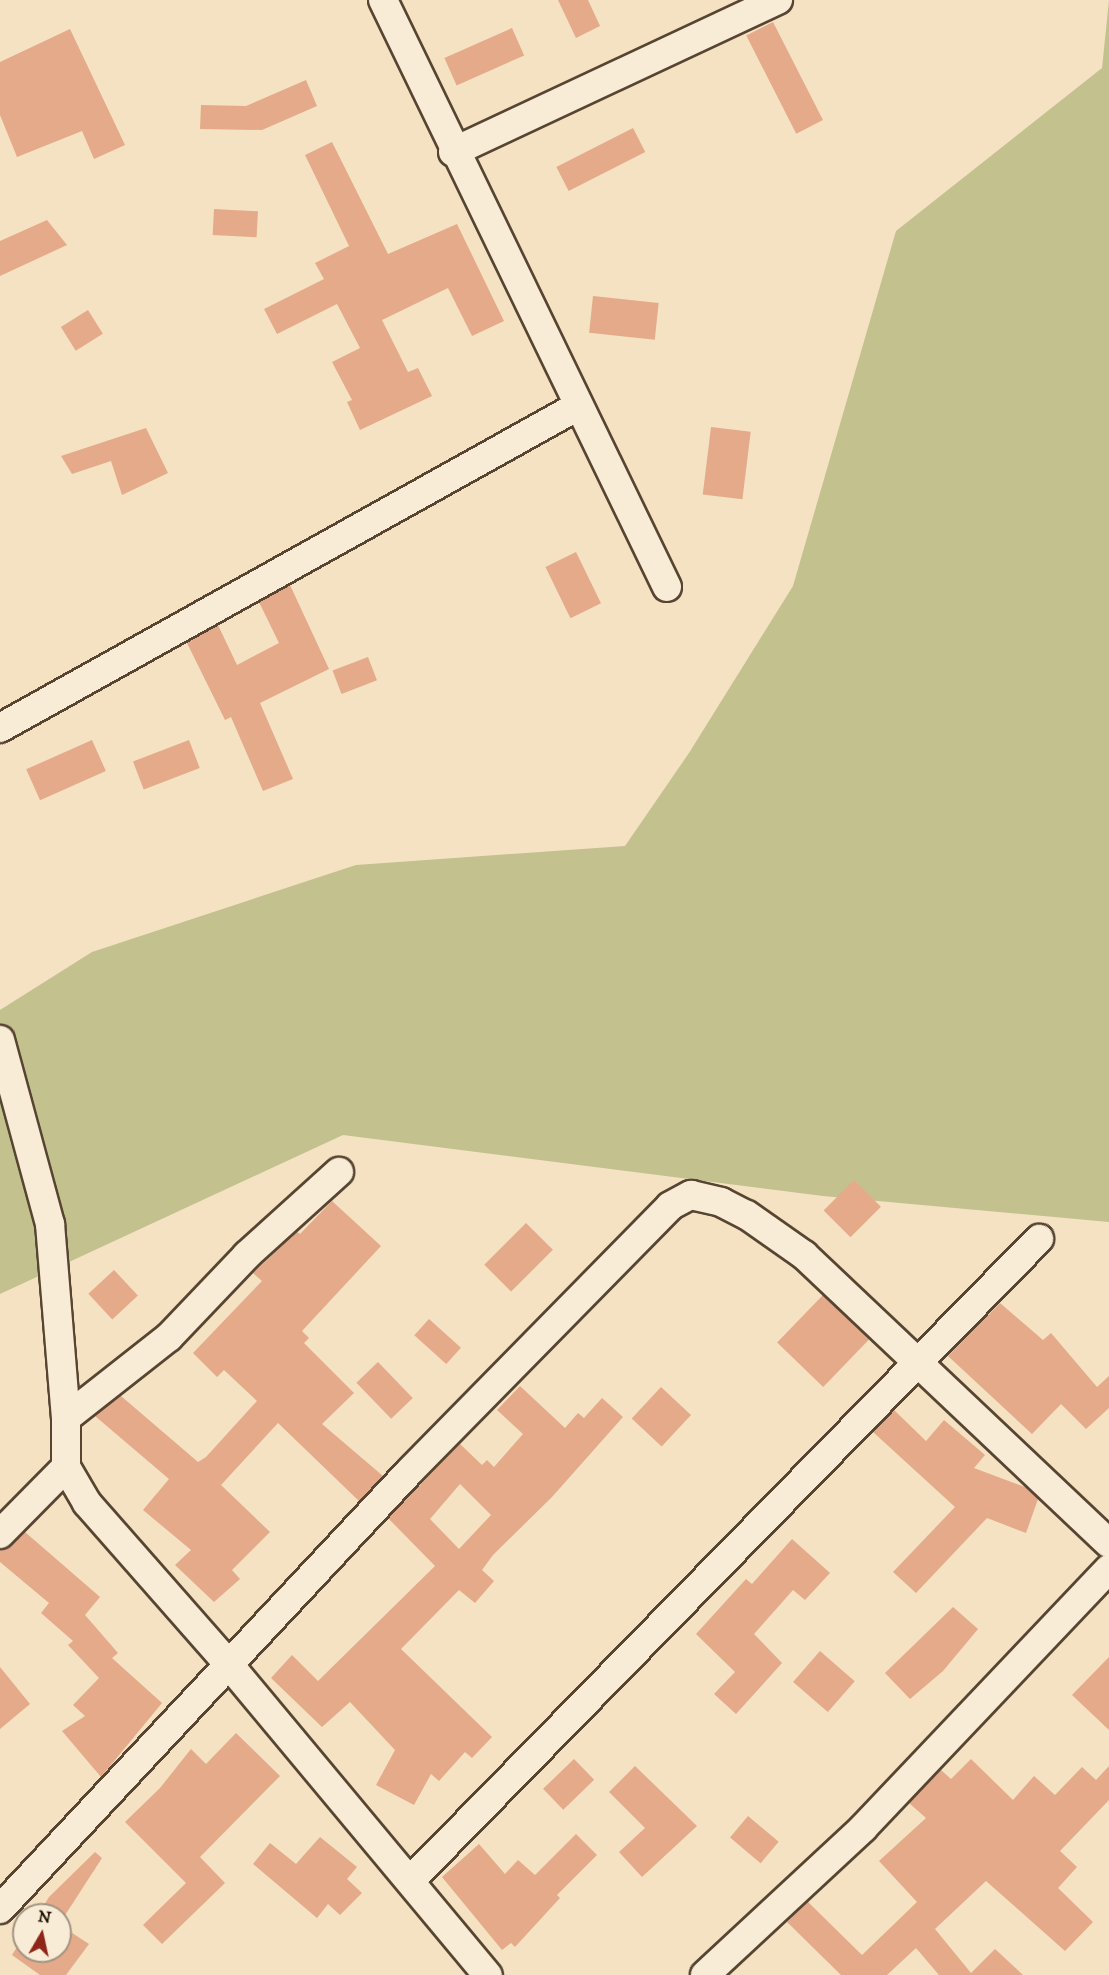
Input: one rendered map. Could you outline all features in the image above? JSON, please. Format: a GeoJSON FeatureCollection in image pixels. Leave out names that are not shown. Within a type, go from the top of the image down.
{"type":"FeatureCollection","features":[{"type":"Feature","properties":{"kind":"street"},"geometry":{"type":"LineString","coordinates":[[383,0],[453,152],[667,587]]}},
{"type":"Feature","properties":{"kind":"street"},"geometry":{"type":"LineString","coordinates":[[453,152],[778,0]]}},
{"type":"Feature","properties":{"kind":"street"},"geometry":{"type":"LineString","coordinates":[[0,728],[578,406]]}},
{"type":"Feature","properties":{"kind":"street"},"geometry":{"type":"LineString","coordinates":[[0,1040],[50,1224],[66,1418],[66,1467],[87,1503],[231,1667],[488,1975]]}},
{"type":"Feature","properties":{"kind":"street"},"geometry":{"type":"LineString","coordinates":[[66,1418],[169,1337],[247,1255],[339,1172]]}},
{"type":"Feature","properties":{"kind":"street"},"geometry":{"type":"LineString","coordinates":[[0,1909],[231,1667],[410,1471],[670,1206],[691,1195],[721,1202],[747,1215],[804,1255],[917,1365],[1109,1543]]}},
{"type":"Feature","properties":{"kind":"street"},"geometry":{"type":"LineString","coordinates":[[410,1881],[1039,1239]]}},
{"type":"Feature","properties":{"kind":"street"},"geometry":{"type":"LineString","coordinates":[[0,1534],[66,1467]]}},
{"type":"Feature","properties":{"kind":"street"},"geometry":{"type":"LineString","coordinates":[[705,1975],[863,1828],[1109,1569]]}},
{"type":"Feature","properties":{"kind":"shaded area"},"geometry":{"type":"Polygon","coordinates":[[[1109,0],[1109,1222],[823,1196],[343,1135],[0,1294],[0,1010],[92,952],[356,865],[625,846],[689,753],[793,586],[896,231],[1102,68],[1109,0]]]}},
{"type":"Feature","properties":{"kind":"building"},"geometry":{"type":"Polygon","coordinates":[[[558,0],[588,0],[600,26],[576,38],[558,0]]]}},
{"type":"Feature","properties":{"kind":"building"},"geometry":{"type":"Polygon","coordinates":[[[773,22],[823,120],[796,134],[746,36],[773,22]]]}},
{"type":"Feature","properties":{"kind":"building"},"geometry":{"type":"Polygon","coordinates":[[[512,28],[524,55],[457,86],[444,58],[512,28]]]}},
{"type":"Feature","properties":{"kind":"building"},"geometry":{"type":"Polygon","coordinates":[[[70,29],[125,145],[94,159],[82,131],[17,157],[0,115],[0,62],[70,29]]]}},
{"type":"Feature","properties":{"kind":"building"},"geometry":{"type":"Polygon","coordinates":[[[306,80],[317,106],[262,130],[200,129],[201,105],[246,106],[306,80]]]}},
{"type":"Feature","properties":{"kind":"building"},"geometry":{"type":"Polygon","coordinates":[[[633,128],[645,152],[569,191],[556,167],[633,128]]]}},
{"type":"Feature","properties":{"kind":"building"},"geometry":{"type":"Polygon","coordinates":[[[332,142],[388,254],[457,224],[504,321],[472,336],[448,288],[382,320],[408,372],[418,368],[432,396],[360,430],[347,402],[352,400],[332,362],[360,348],[337,304],[277,334],[264,309],[324,279],[315,263],[349,246],[305,155],[332,142]]]}},
{"type":"Feature","properties":{"kind":"building"},"geometry":{"type":"Polygon","coordinates":[[[214,209],[258,211],[257,237],[213,235],[214,209]]]}},
{"type":"Feature","properties":{"kind":"building"},"geometry":{"type":"Polygon","coordinates":[[[47,220],[67,245],[0,276],[0,241],[47,220]]]}},
{"type":"Feature","properties":{"kind":"building"},"geometry":{"type":"Polygon","coordinates":[[[593,296],[659,303],[655,340],[589,333],[593,296]]]}},
{"type":"Feature","properties":{"kind":"building"},"geometry":{"type":"Polygon","coordinates":[[[88,310],[103,334],[76,351],[61,327],[88,310]]]}},
{"type":"Feature","properties":{"kind":"building"},"geometry":{"type":"Polygon","coordinates":[[[711,427],[751,432],[742,499],[703,494],[711,427]]]}},
{"type":"Feature","properties":{"kind":"building"},"geometry":{"type":"Polygon","coordinates":[[[146,428],[168,473],[122,495],[111,461],[72,474],[61,456],[146,428]]]}},
{"type":"Feature","properties":{"kind":"building"},"geometry":{"type":"Polygon","coordinates":[[[576,552],[601,603],[570,618],[545,567],[576,552]]]}},
{"type":"Feature","properties":{"kind":"building"},"geometry":{"type":"Polygon","coordinates":[[[290,585],[329,669],[260,703],[293,779],[263,791],[231,717],[225,720],[187,643],[218,625],[237,665],[279,643],[259,602],[290,585]]]}},
{"type":"Feature","properties":{"kind":"building"},"geometry":{"type":"Polygon","coordinates":[[[368,657],[377,680],[341,694],[333,671],[368,657]]]}},
{"type":"Feature","properties":{"kind":"building"},"geometry":{"type":"Polygon","coordinates":[[[92,740],[106,771],[40,800],[26,769],[92,740]]]}},
{"type":"Feature","properties":{"kind":"building"},"geometry":{"type":"Polygon","coordinates":[[[189,740],[200,768],[144,790],[133,762],[189,740]]]}},
{"type":"Feature","properties":{"kind":"building"},"geometry":{"type":"Polygon","coordinates":[[[854,1180],[881,1207],[850,1237],[824,1210],[854,1180]]]}},
{"type":"Feature","properties":{"kind":"building"},"geometry":{"type":"Polygon","coordinates":[[[332,1201],[381,1246],[302,1331],[309,1338],[304,1343],[354,1393],[322,1424],[383,1476],[359,1501],[278,1423],[221,1485],[270,1532],[232,1570],[240,1579],[214,1602],[175,1565],[191,1550],[143,1510],[169,1479],[95,1416],[121,1396],[198,1462],[206,1457],[257,1401],[224,1370],[217,1377],[193,1353],[262,1281],[253,1273],[297,1232],[300,1234],[332,1201]]]}},
{"type":"Feature","properties":{"kind":"building"},"geometry":{"type":"Polygon","coordinates":[[[526,1223],[553,1250],[511,1292],[484,1265],[526,1223]]]}},
{"type":"Feature","properties":{"kind":"building"},"geometry":{"type":"Polygon","coordinates":[[[114,1270],[138,1296],[112,1319],[88,1294],[114,1270]]]}},
{"type":"Feature","properties":{"kind":"building"},"geometry":{"type":"Polygon","coordinates":[[[823,1295],[869,1339],[823,1387],[777,1342],[823,1295]]]}},
{"type":"Feature","properties":{"kind":"building"},"geometry":{"type":"Polygon","coordinates":[[[1000,1303],[1043,1340],[1051,1333],[1097,1387],[1109,1376],[1109,1408],[1086,1429],[1061,1404],[1032,1434],[948,1356],[1000,1303]]]}},
{"type":"Feature","properties":{"kind":"building"},"geometry":{"type":"Polygon","coordinates":[[[429,1319],[461,1348],[446,1364],[414,1335],[429,1319]]]}},
{"type":"Feature","properties":{"kind":"building"},"geometry":{"type":"Polygon","coordinates":[[[378,1362],[413,1398],[391,1419],[356,1383],[378,1362]]]}},
{"type":"Feature","properties":{"kind":"building"},"geometry":{"type":"Polygon","coordinates":[[[520,1386],[565,1428],[578,1413],[584,1418],[602,1398],[623,1417],[552,1497],[493,1555],[482,1570],[494,1581],[475,1603],[459,1590],[401,1649],[492,1737],[472,1758],[465,1752],[439,1781],[431,1774],[414,1805],[376,1785],[395,1750],[350,1702],[322,1727],[271,1678],[292,1655],[318,1681],[435,1566],[388,1518],[460,1444],[482,1465],[487,1460],[494,1467],[523,1434],[497,1410],[520,1386]],[[460,1484],[430,1519],[459,1549],[491,1515],[460,1484]]]}},
{"type":"Feature","properties":{"kind":"building"},"geometry":{"type":"Polygon","coordinates":[[[661,1387],[691,1415],[662,1446],[632,1418],[661,1387]]]}},
{"type":"Feature","properties":{"kind":"building"},"geometry":{"type":"Polygon","coordinates":[[[894,1410],[926,1441],[944,1420],[985,1455],[974,1468],[1025,1487],[1038,1499],[1026,1533],[987,1518],[916,1593],[893,1572],[955,1507],[873,1432],[894,1410]]]}},
{"type":"Feature","properties":{"kind":"building"},"geometry":{"type":"Polygon","coordinates":[[[25,1532],[100,1597],[85,1615],[118,1653],[112,1658],[162,1703],[101,1777],[62,1731],[85,1716],[73,1705],[99,1678],[68,1645],[73,1641],[41,1613],[49,1603],[0,1562],[0,1550],[11,1546],[25,1532]]]}},
{"type":"Feature","properties":{"kind":"building"},"geometry":{"type":"Polygon","coordinates":[[[792,1539],[830,1573],[805,1600],[793,1590],[754,1634],[782,1663],[736,1714],[714,1694],[735,1672],[696,1634],[746,1579],[752,1584],[792,1539]]]}},
{"type":"Feature","properties":{"kind":"building"},"geometry":{"type":"Polygon","coordinates":[[[953,1607],[978,1629],[943,1671],[910,1699],[885,1673],[953,1607]]]}},
{"type":"Feature","properties":{"kind":"building"},"geometry":{"type":"Polygon","coordinates":[[[820,1651],[855,1681],[828,1712],[793,1682],[820,1651]]]}},
{"type":"Feature","properties":{"kind":"building"},"geometry":{"type":"Polygon","coordinates":[[[1109,1657],[1109,1730],[1072,1695],[1109,1657]]]}},
{"type":"Feature","properties":{"kind":"building"},"geometry":{"type":"Polygon","coordinates":[[[0,1667],[30,1704],[0,1729],[0,1667]]]}},
{"type":"Feature","properties":{"kind":"building"},"geometry":{"type":"Polygon","coordinates":[[[236,1733],[280,1776],[200,1857],[225,1883],[162,1944],[143,1925],[186,1883],[125,1822],[160,1788],[191,1749],[206,1764],[236,1733]]]}},
{"type":"Feature","properties":{"kind":"building"},"geometry":{"type":"Polygon","coordinates":[[[574,1759],[594,1780],[563,1810],[543,1789],[574,1759]]]}},
{"type":"Feature","properties":{"kind":"building"},"geometry":{"type":"Polygon","coordinates":[[[971,1759],[1013,1800],[1034,1776],[1055,1795],[1082,1767],[1096,1780],[1109,1766],[1109,1800],[1060,1851],[1077,1867],[1058,1888],[1093,1922],[1065,1951],[986,1881],[935,1929],[971,1973],[995,1949],[1023,1975],[939,1975],[916,1948],[887,1975],[841,1975],[787,1922],[808,1902],[862,1955],[917,1902],[879,1861],[926,1818],[909,1803],[941,1770],[951,1779],[971,1759]]]}},
{"type":"Feature","properties":{"kind":"building"},"geometry":{"type":"Polygon","coordinates":[[[635,1766],[697,1826],[642,1877],[619,1852],[645,1828],[609,1792],[635,1766]]]}},
{"type":"Feature","properties":{"kind":"building"},"geometry":{"type":"Polygon","coordinates":[[[748,1816],[779,1842],[761,1863],[730,1837],[748,1816]]]}},
{"type":"Feature","properties":{"kind":"building"},"geometry":{"type":"Polygon","coordinates":[[[576,1834],[597,1855],[557,1895],[560,1898],[515,1947],[511,1943],[502,1950],[442,1877],[479,1844],[505,1874],[518,1860],[535,1875],[576,1834]]]}},
{"type":"Feature","properties":{"kind":"building"},"geometry":{"type":"Polygon","coordinates":[[[320,1837],[357,1867],[347,1879],[362,1893],[340,1915],[328,1904],[317,1918],[253,1864],[270,1843],[296,1864],[320,1837]]]}},
{"type":"Feature","properties":{"kind":"building"},"geometry":{"type":"Polygon","coordinates":[[[95,1852],[102,1858],[72,1904],[45,1903],[95,1852]]]}},
{"type":"Feature","properties":{"kind":"building"},"geometry":{"type":"Polygon","coordinates":[[[72,1933],[89,1944],[66,1975],[40,1975],[23,1963],[72,1963],[72,1933]]]}}]}
